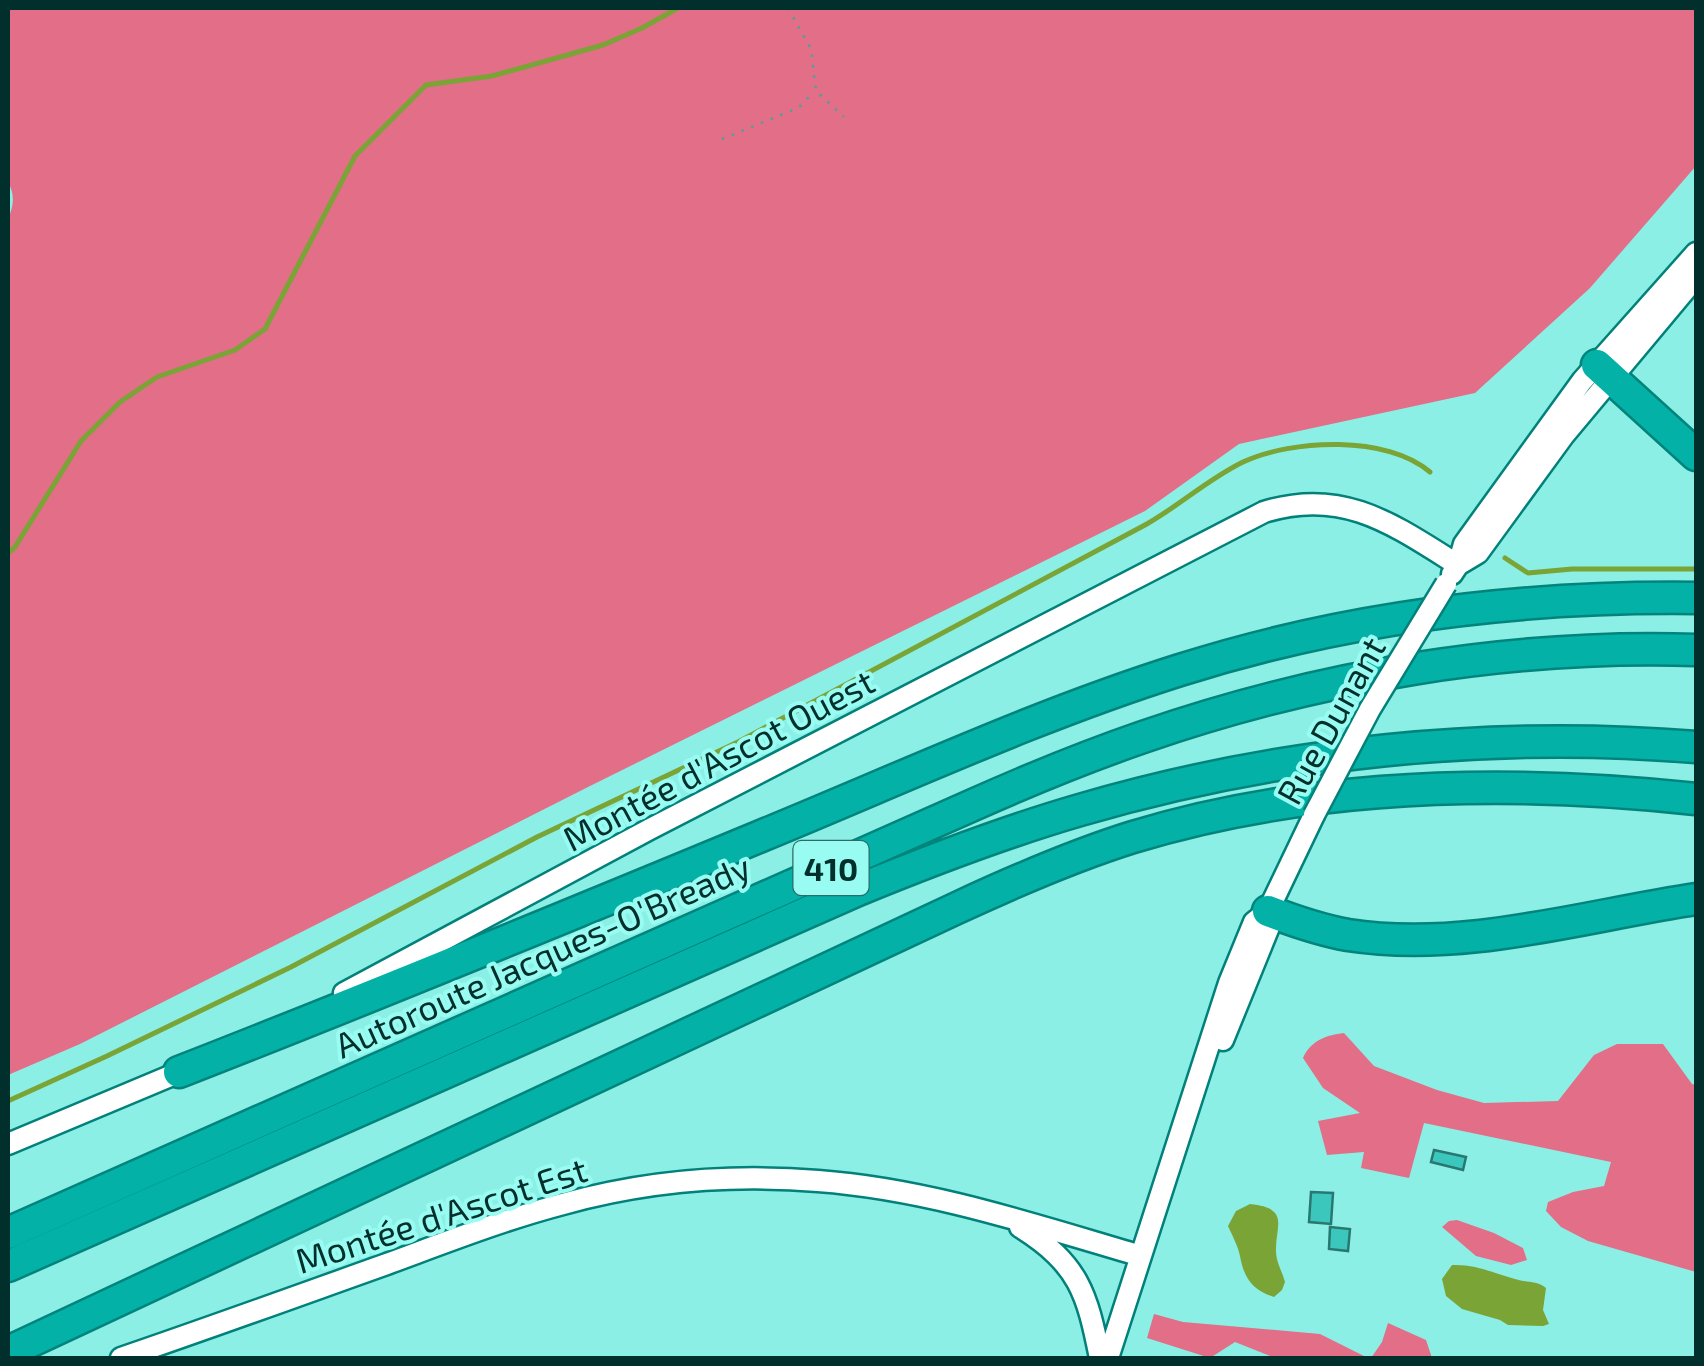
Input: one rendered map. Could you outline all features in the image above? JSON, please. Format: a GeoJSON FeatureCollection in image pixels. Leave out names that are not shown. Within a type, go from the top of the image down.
{"type":"FeatureCollection","features":[{"type":"Feature","properties":{"kind":"highway"},"geometry":{"type":"LineString","coordinates":[[1604,371],[1696,455]]}},
{"type":"Feature","properties":{"kind":"highway"},"geometry":{"type":"LineString","coordinates":[[179,1072],[416,980],[1033,723],[1183,669],[1326,632],[1450,611],[1577,600],[1696,598]]}},
{"type":"Feature","properties":{"kind":"highway","name":"Autoroute Jacques-O'Bready"},"geometry":{"type":"LineString","coordinates":[[8,1233],[1000,793],[1145,736],[1274,697],[1428,667],[1556,653],[1696,650]]}},
{"type":"Feature","properties":{"kind":"highway","name":"Autoroute Jacques-O'Bready"},"geometry":{"type":"LineString","coordinates":[[8,1266],[858,890],[1049,819],[1213,778],[1378,752],[1547,742],[1696,747]]}},
{"type":"Feature","properties":{"kind":"highway"},"geometry":{"type":"LineString","coordinates":[[8,1352],[957,908],[1110,844],[1243,811],[1390,792],[1540,788],[1696,799]]}},
{"type":"Feature","properties":{"kind":"highway"},"geometry":{"type":"LineString","coordinates":[[1268,911],[1346,934],[1433,938],[1522,929],[1696,899]]}},
{"type":"Feature","properties":{"kind":"street","name":"Rue Dunant"},"geometry":{"type":"LineString","coordinates":[[1108,1358],[1229,983],[1254,922],[1268,911],[1370,709],[1458,565],[1478,553],[1604,371],[1696,253]]}},
{"type":"Feature","properties":{"kind":"street","name":"Rue Dunant"},"geometry":{"type":"LineString","coordinates":[[1604,371],[1696,277]]}},
{"type":"Feature","properties":{"kind":"street","name":"Montée d'Ascot Ouest"},"geometry":{"type":"LineString","coordinates":[[8,1144],[179,1072],[386,972],[666,820],[1264,512],[1315,504],[1360,511],[1394,525],[1458,565]]}},
{"type":"Feature","properties":{"kind":"street","name":"Montée d'Ascot Est"},"geometry":{"type":"LineString","coordinates":[[121,1358],[514,1219],[634,1188],[711,1180],[806,1180],[902,1192],[1068,1233],[1141,1256]]}},
{"type":"Feature","properties":{"kind":"street"},"geometry":{"type":"LineString","coordinates":[[1000,1217],[1048,1246],[1070,1270],[1086,1300],[1100,1358]]}},
{"type":"Feature","properties":{"kind":"path"},"geometry":{"type":"LineString","coordinates":[[788,8],[811,49],[816,91],[844,116]]}},
{"type":"Feature","properties":{"kind":"path"},"geometry":{"type":"LineString","coordinates":[[722,139],[798,108],[816,91]]}},
{"type":"Feature","properties":{"kind":"shaded area"},"geometry":{"type":"Polygon","coordinates":[[[8,8],[1696,8],[1696,166],[1590,288],[1475,393],[1239,444],[1145,511],[80,1044],[8,1075],[8,219],[13,200],[8,182],[8,8]]]}},
{"type":"Feature","properties":{"kind":"shaded area"},"geometry":{"type":"Polygon","coordinates":[[[1344,1033],[1374,1066],[1484,1103],[1558,1101],[1594,1055],[1617,1044],[1663,1044],[1696,1085],[1696,1272],[1588,1241],[1561,1227],[1546,1211],[1548,1202],[1604,1186],[1611,1162],[1424,1123],[1409,1178],[1361,1168],[1364,1152],[1327,1155],[1318,1121],[1360,1113],[1323,1088],[1303,1058],[1320,1040],[1344,1033]]]}},
{"type":"Feature","properties":{"kind":"shaded area"},"geometry":{"type":"Polygon","coordinates":[[[1250,1204],[1271,1210],[1278,1220],[1276,1255],[1285,1282],[1274,1297],[1260,1291],[1247,1277],[1228,1226],[1236,1211],[1250,1204]]]}},
{"type":"Feature","properties":{"kind":"shaded area"},"geometry":{"type":"Polygon","coordinates":[[[1457,1220],[1523,1248],[1527,1260],[1511,1265],[1476,1256],[1442,1227],[1457,1220]]]}},
{"type":"Feature","properties":{"kind":"shaded area"},"geometry":{"type":"Polygon","coordinates":[[[1452,1265],[1477,1267],[1542,1285],[1546,1288],[1543,1310],[1549,1324],[1508,1325],[1462,1309],[1446,1296],[1442,1279],[1452,1265]]]}},
{"type":"Feature","properties":{"kind":"shaded area"},"geometry":{"type":"Polygon","coordinates":[[[1154,1314],[1183,1322],[1320,1334],[1368,1358],[1275,1358],[1235,1342],[1210,1358],[1147,1338],[1154,1314]]]}},
{"type":"Feature","properties":{"kind":"shaded area"},"geometry":{"type":"Polygon","coordinates":[[[1388,1323],[1426,1340],[1432,1358],[1371,1358],[1388,1323]]]}},
{"type":"Feature","properties":{"kind":"building"},"geometry":{"type":"Polygon","coordinates":[[[1434,1150],[1466,1157],[1463,1170],[1431,1162],[1434,1150]]]}},
{"type":"Feature","properties":{"kind":"building"},"geometry":{"type":"Polygon","coordinates":[[[1311,1192],[1333,1193],[1331,1224],[1309,1222],[1311,1192]]]}},
{"type":"Feature","properties":{"kind":"building"},"geometry":{"type":"Polygon","coordinates":[[[1330,1227],[1350,1229],[1348,1251],[1329,1249],[1330,1227]]]}},
{"type":"Feature","properties":{"kind":"waterway"},"geometry":{"type":"LineString","coordinates":[[8,553],[81,441],[120,402],[157,377],[235,350],[265,329],[355,156],[426,85],[492,76],[603,45],[678,8]]}},
{"type":"Feature","properties":{"kind":"waterway"},"geometry":{"type":"LineString","coordinates":[[8,1101],[291,967],[537,837],[738,742],[1145,525],[1243,462],[1287,449],[1339,444],[1390,452],[1430,472]]}},
{"type":"Feature","properties":{"kind":"waterway"},"geometry":{"type":"LineString","coordinates":[[1505,558],[1528,573],[1696,569]]}}]}
